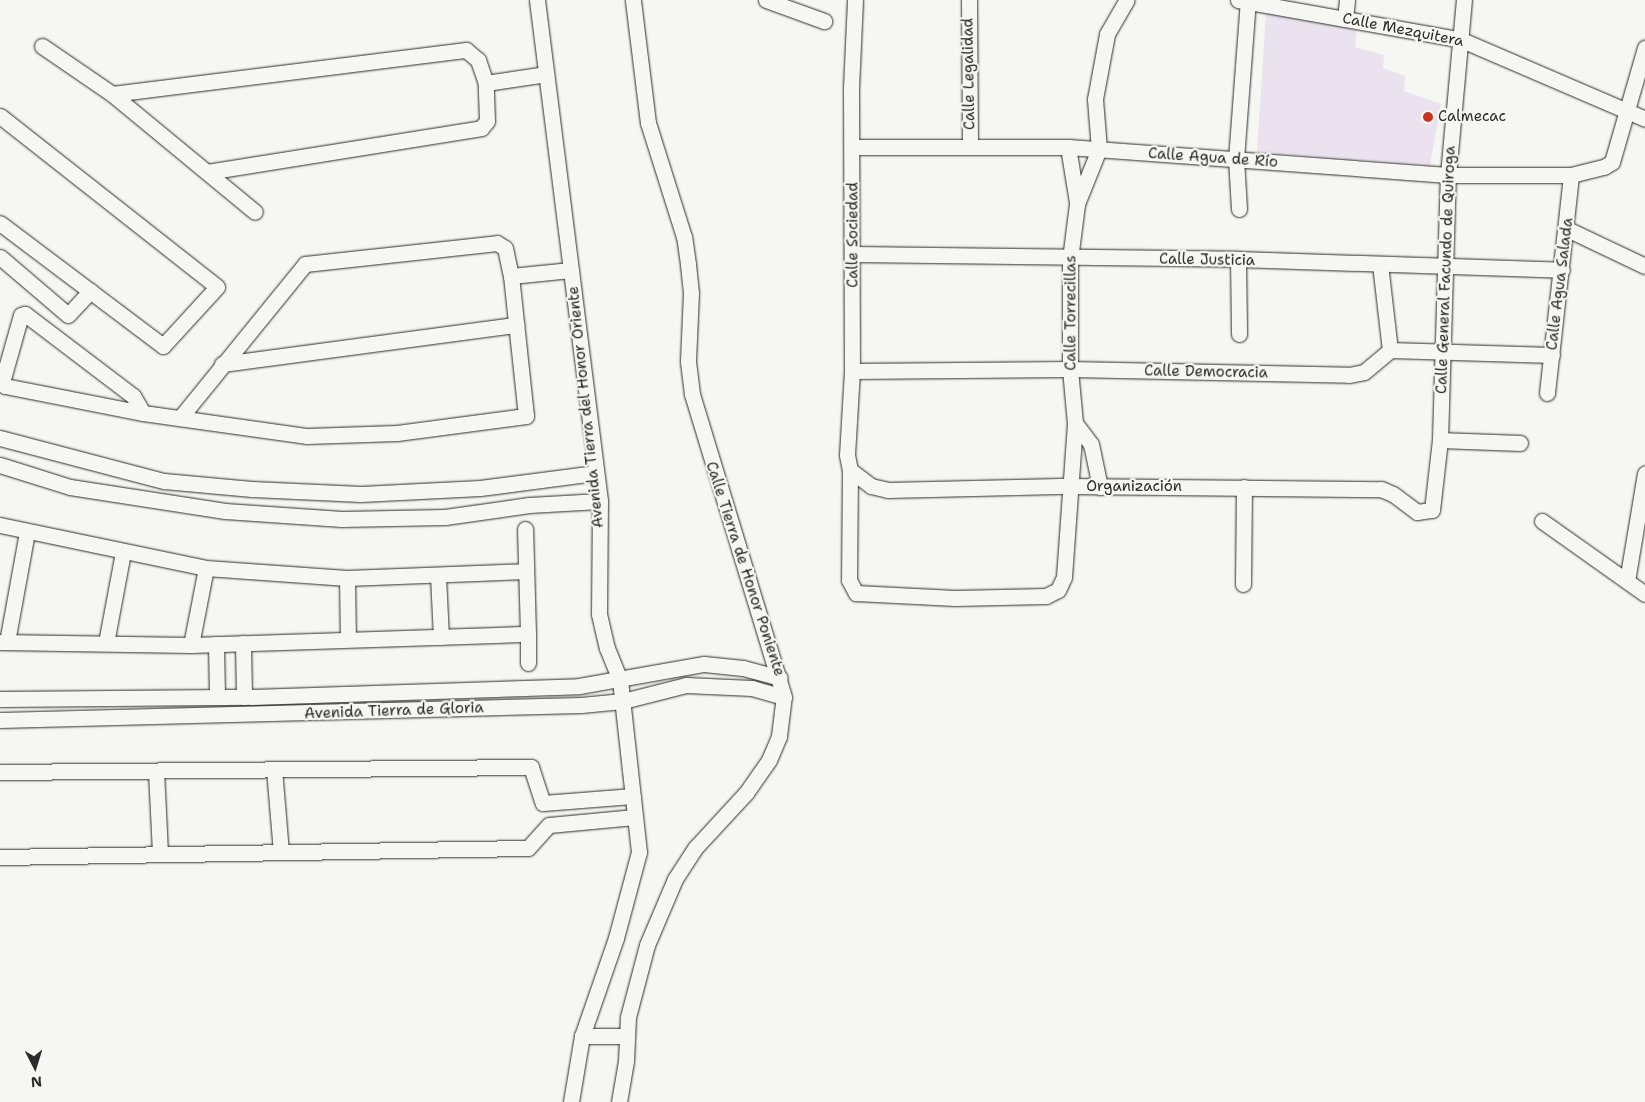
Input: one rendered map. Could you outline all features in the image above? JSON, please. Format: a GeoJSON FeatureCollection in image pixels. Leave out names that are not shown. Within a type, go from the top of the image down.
{"type":"FeatureCollection","features":[{"type":"Feature","properties":{"kind":"street","name":"Avenida Tierra del Honor Oriente"},"geometry":{"type":"LineString","coordinates":[[537,0],[600,501],[599,614],[607,648],[620,680],[639,862],[582,1036],[571,1102]]}},
{"type":"Feature","properties":{"kind":"street","name":"Calle Tierra de Honor Poniente"},"geometry":{"type":"LineString","coordinates":[[619,1102],[626,1061],[625,1036],[647,945],[675,879],[696,847],[746,793],[769,760],[779,736],[784,697],[780,678],[692,394],[688,361],[691,293],[684,237],[648,123],[633,0]]}},
{"type":"Feature","properties":{"kind":"street"},"geometry":{"type":"LineString","coordinates":[[766,0],[824,21]]}},
{"type":"Feature","properties":{"kind":"street","name":"Calle Sociedad"},"geometry":{"type":"LineString","coordinates":[[855,0],[851,89],[854,147],[852,371],[847,455],[850,470],[849,580],[856,593],[955,598],[1046,596],[1058,590]]}},
{"type":"Feature","properties":{"kind":"street","name":"Calle Legalidad"},"geometry":{"type":"LineString","coordinates":[[969,0],[970,147]]}},
{"type":"Feature","properties":{"kind":"street","name":"Calle Torrecillas"},"geometry":{"type":"LineString","coordinates":[[1058,590],[1064,577],[1075,423],[1070,369],[1070,259],[1077,204],[1099,149],[1095,99],[1107,34],[1127,0]]}},
{"type":"Feature","properties":{"kind":"street"},"geometry":{"type":"LineString","coordinates":[[1239,209],[1236,160],[1244,0]]}},
{"type":"Feature","properties":{"kind":"street","name":"Calle Mezquitera"},"geometry":{"type":"LineString","coordinates":[[1244,0],[1462,40],[1629,110],[1645,119]]}},
{"type":"Feature","properties":{"kind":"street"},"geometry":{"type":"LineString","coordinates":[[1345,19],[1346,0]]}},
{"type":"Feature","properties":{"kind":"street","name":"Calle General Facundo de Quiroga"},"geometry":{"type":"LineString","coordinates":[[1425,511],[1440,440],[1448,174],[1462,40],[1464,0]]}},
{"type":"Feature","properties":{"kind":"street"},"geometry":{"type":"LineString","coordinates":[[42,46],[112,94],[255,212]]}},
{"type":"Feature","properties":{"kind":"street"},"geometry":{"type":"LineString","coordinates":[[1629,110],[1645,48]]}},
{"type":"Feature","properties":{"kind":"street"},"geometry":{"type":"LineString","coordinates":[[112,94],[466,50],[478,60],[486,83],[487,121],[481,128],[207,172]]}},
{"type":"Feature","properties":{"kind":"street"},"geometry":{"type":"LineString","coordinates":[[486,83],[546,74]]}},
{"type":"Feature","properties":{"kind":"street","name":"Calle Agua de Río"},"geometry":{"type":"LineString","coordinates":[[854,147],[1068,147],[1448,174],[1571,175],[1609,165],[1629,110]]}},
{"type":"Feature","properties":{"kind":"street"},"geometry":{"type":"LineString","coordinates":[[0,116],[216,287],[163,346],[0,223]]}},
{"type":"Feature","properties":{"kind":"street","name":"Calle Torrecillas"},"geometry":{"type":"LineString","coordinates":[[1068,147],[1077,204]]}},
{"type":"Feature","properties":{"kind":"street","name":"Calle Agua Salada"},"geometry":{"type":"LineString","coordinates":[[1547,393],[1567,229],[1571,175]]}},
{"type":"Feature","properties":{"kind":"street"},"geometry":{"type":"LineString","coordinates":[[1567,229],[1645,266]]}},
{"type":"Feature","properties":{"kind":"street"},"geometry":{"type":"LineString","coordinates":[[143,413],[133,396],[25,314],[21,314],[3,385],[143,413],[307,436],[397,433],[524,418],[527,414],[511,276],[505,248],[497,243],[305,264],[180,418]]}},
{"type":"Feature","properties":{"kind":"street","name":"Calle Justicia"},"geometry":{"type":"LineString","coordinates":[[853,254],[1070,259],[1238,259],[1562,270]]}},
{"type":"Feature","properties":{"kind":"street"},"geometry":{"type":"LineString","coordinates":[[0,257],[68,315],[90,291]]}},
{"type":"Feature","properties":{"kind":"street"},"geometry":{"type":"LineString","coordinates":[[1238,259],[1239,334]]}},
{"type":"Feature","properties":{"kind":"street"},"geometry":{"type":"LineString","coordinates":[[1380,264],[1390,350],[1552,355]]}},
{"type":"Feature","properties":{"kind":"street"},"geometry":{"type":"LineString","coordinates":[[511,276],[571,270]]}},
{"type":"Feature","properties":{"kind":"street"},"geometry":{"type":"LineString","coordinates":[[222,364],[516,325]]}},
{"type":"Feature","properties":{"kind":"street","name":"Calle Democracia"},"geometry":{"type":"LineString","coordinates":[[852,371],[1070,369],[1350,375],[1364,372],[1390,350]]}},
{"type":"Feature","properties":{"kind":"street"},"geometry":{"type":"LineString","coordinates":[[1075,423],[1092,444],[1100,486]]}},
{"type":"Feature","properties":{"kind":"street"},"geometry":{"type":"LineString","coordinates":[[0,438],[164,481],[252,489],[361,494],[460,489],[596,473]]}},
{"type":"Feature","properties":{"kind":"street"},"geometry":{"type":"LineString","coordinates":[[1440,440],[1520,442]]}},
{"type":"Feature","properties":{"kind":"street"},"geometry":{"type":"LineString","coordinates":[[0,465],[70,487],[225,511],[342,519],[445,517],[529,506],[600,501]]}},
{"type":"Feature","properties":{"kind":"street","name":"Organización"},"geometry":{"type":"LineString","coordinates":[[850,470],[871,486],[888,490],[1070,486],[1380,489],[1425,511]]}},
{"type":"Feature","properties":{"kind":"street"},"geometry":{"type":"LineString","coordinates":[[1627,581],[1645,473]]}},
{"type":"Feature","properties":{"kind":"street"},"geometry":{"type":"LineString","coordinates":[[1243,584],[1244,487]]}},
{"type":"Feature","properties":{"kind":"street"},"geometry":{"type":"LineString","coordinates":[[1542,521],[1645,594]]}},
{"type":"Feature","properties":{"kind":"street"},"geometry":{"type":"LineString","coordinates":[[0,525],[206,568],[347,578],[438,576],[526,571]]}},
{"type":"Feature","properties":{"kind":"street"},"geometry":{"type":"LineString","coordinates":[[525,529],[528,663]]}},
{"type":"Feature","properties":{"kind":"street"},"geometry":{"type":"LineString","coordinates":[[27,532],[4,642],[191,645],[528,634]]}},
{"type":"Feature","properties":{"kind":"street"},"geometry":{"type":"LineString","coordinates":[[106,644],[123,552]]}},
{"type":"Feature","properties":{"kind":"street"},"geometry":{"type":"LineString","coordinates":[[191,645],[206,568]]}},
{"type":"Feature","properties":{"kind":"street"},"geometry":{"type":"LineString","coordinates":[[438,576],[441,636]]}},
{"type":"Feature","properties":{"kind":"street"},"geometry":{"type":"LineString","coordinates":[[347,578],[348,639]]}},
{"type":"Feature","properties":{"kind":"street"},"geometry":{"type":"LineString","coordinates":[[243,643],[244,697]]}},
{"type":"Feature","properties":{"kind":"street"},"geometry":{"type":"LineString","coordinates":[[216,644],[217,697]]}},
{"type":"Feature","properties":{"kind":"street","name":"Avenida Tierra de Gloria"},"geometry":{"type":"LineString","coordinates":[[0,698],[244,697],[579,686],[704,664],[743,668],[780,678]]}},
{"type":"Feature","properties":{"kind":"street","name":"Avenida Tierra de Gloria"},"geometry":{"type":"LineString","coordinates":[[0,720],[582,705],[623,701],[686,685],[719,684],[752,688],[784,697]]}},
{"type":"Feature","properties":{"kind":"street"},"geometry":{"type":"LineString","coordinates":[[0,772],[531,767],[543,803],[633,796]]}},
{"type":"Feature","properties":{"kind":"street"},"geometry":{"type":"LineString","coordinates":[[274,770],[281,852]]}},
{"type":"Feature","properties":{"kind":"street"},"geometry":{"type":"LineString","coordinates":[[156,771],[160,854]]}},
{"type":"Feature","properties":{"kind":"street"},"geometry":{"type":"LineString","coordinates":[[0,857],[528,848],[549,825],[635,817]]}},
{"type":"Feature","properties":{"kind":"street"},"geometry":{"type":"LineString","coordinates":[[582,1036],[625,1036]]}},
{"type":"Feature","properties":{"kind":"shaded area"},"geometry":{"type":"Polygon","coordinates":[[[1266,13],[1357,28],[1355,47],[1384,55],[1383,68],[1405,76],[1404,91],[1441,104],[1430,165],[1257,152],[1266,13]]]}},
{"type":"Feature","properties":{"kind":"place","name":"Calmecac"},"geometry":{"type":"Point","coordinates":[1428,117]}}]}
